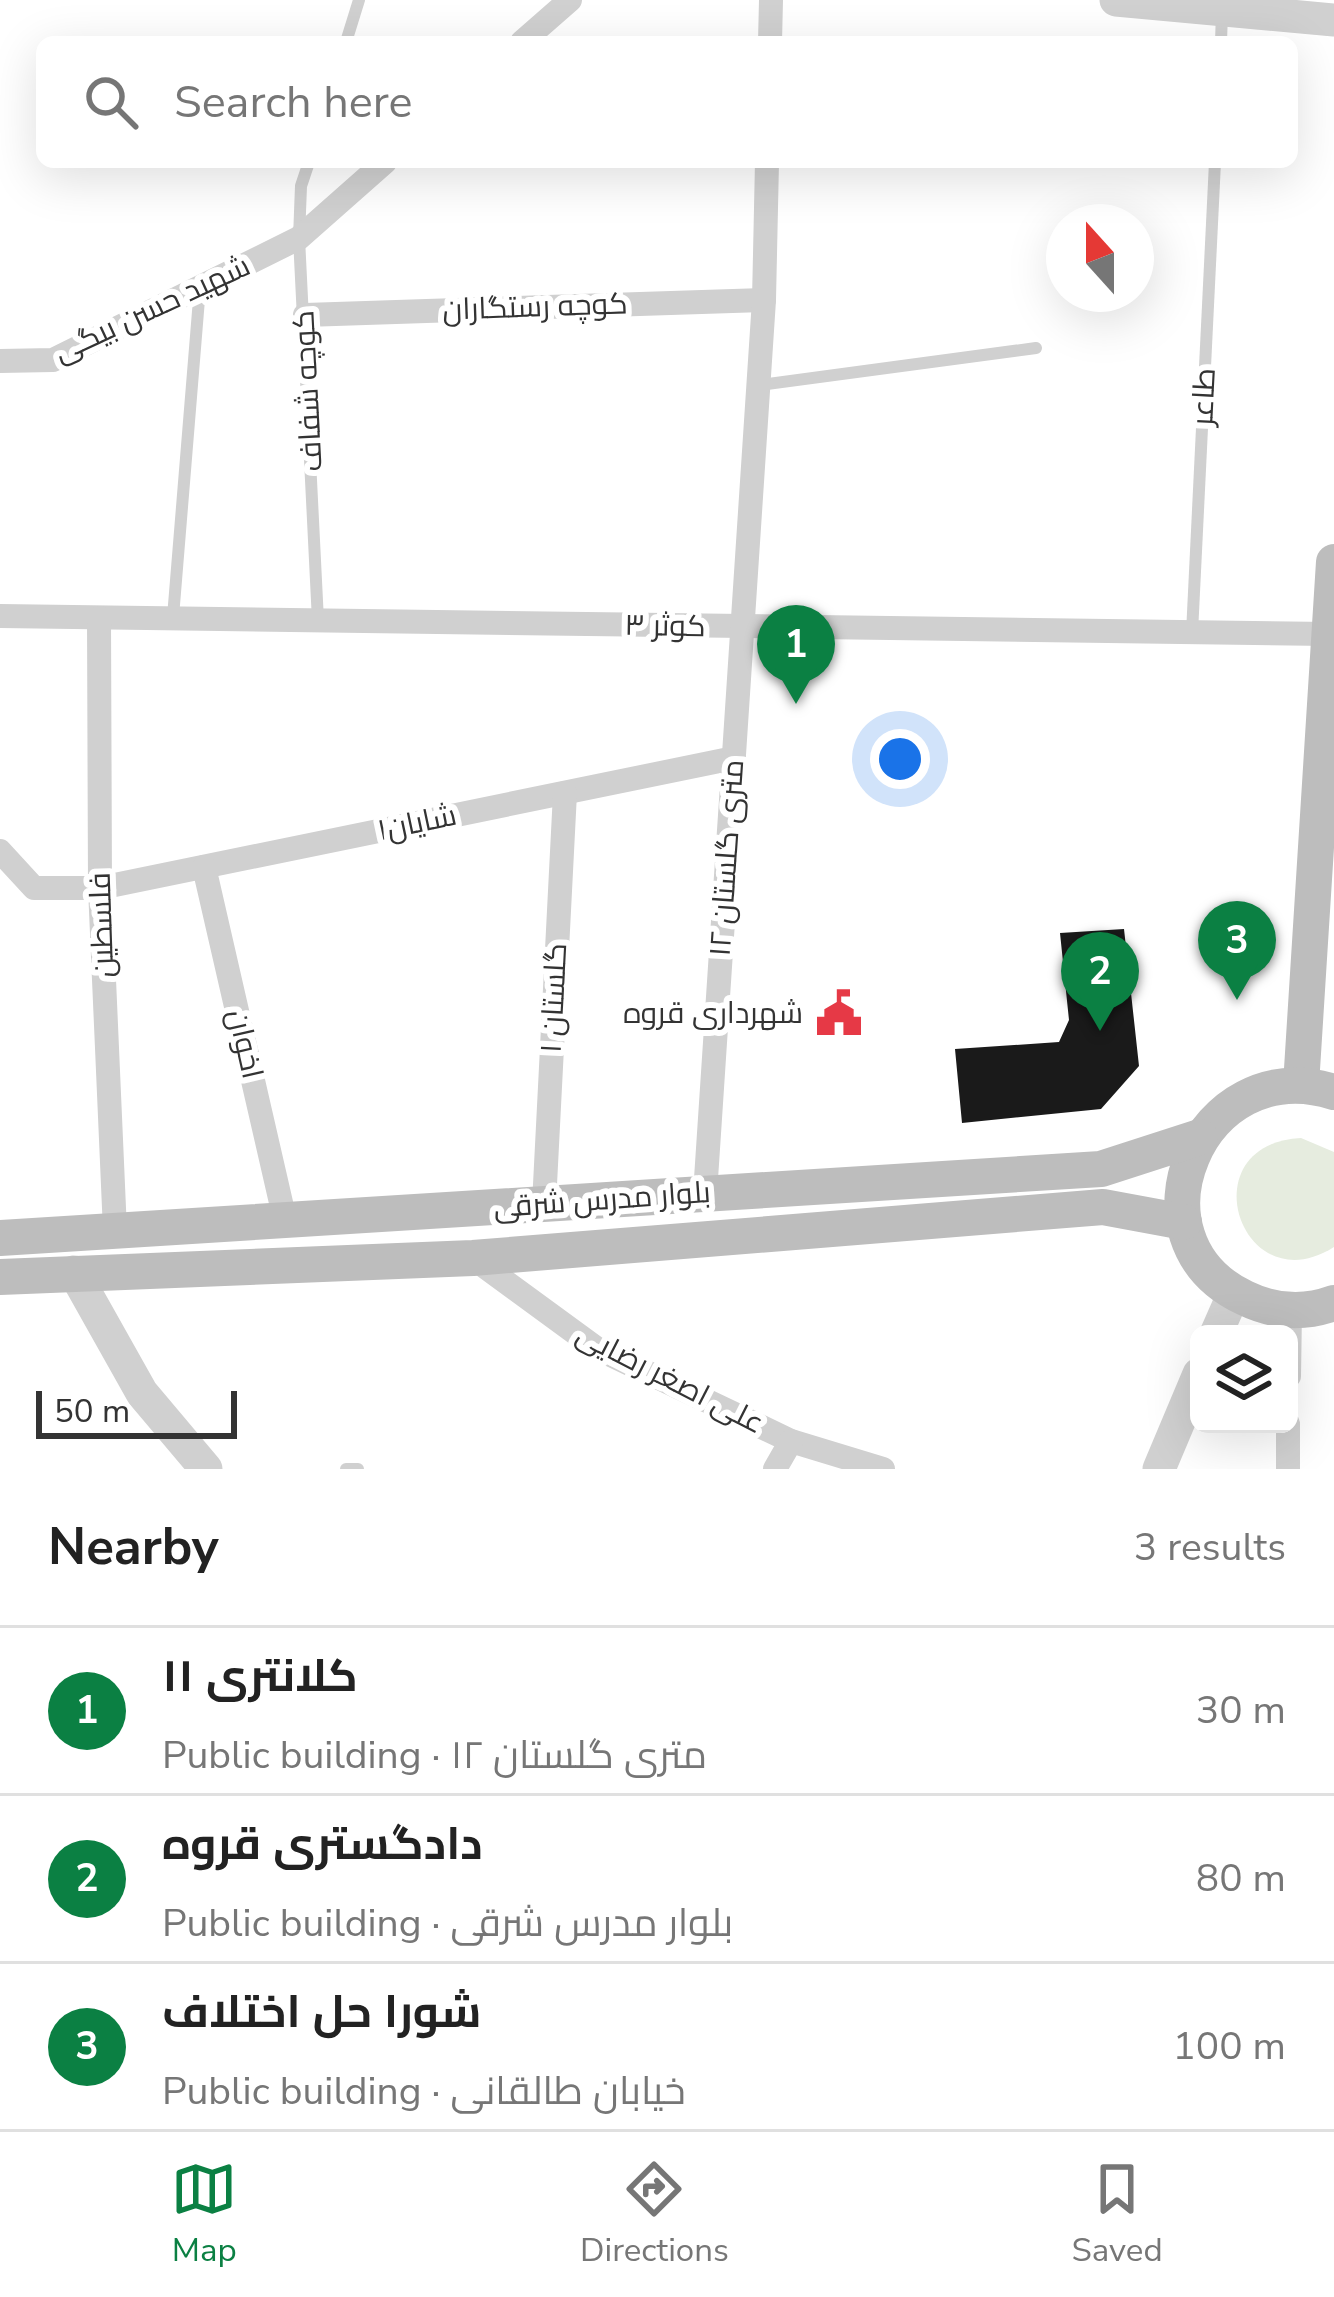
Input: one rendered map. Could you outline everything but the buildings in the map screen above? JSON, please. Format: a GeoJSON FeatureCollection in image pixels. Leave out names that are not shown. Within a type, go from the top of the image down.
{"type":"FeatureCollection","features":[{"type":"Feature","properties":{"kind":"main road"},"geometry":{"type":"LineString","coordinates":[[1334,562],[1314,976],[1317,1088],[1271,1088],[1243,1097],[1219,1114],[1200,1137],[1187,1164],[1182,1193],[1184,1222],[1203,1262],[1234,1293],[1261,1306],[1290,1311],[1334,1303]]}},
{"type":"Feature","properties":{"kind":"main road","name":"بلوار مدرس شرقی"},"geometry":{"type":"LineString","coordinates":[[7,1233],[115,1231],[1101,1169],[1200,1137]]}},
{"type":"Feature","properties":{"kind":"main road","name":"بلوار مدرس شرقی"},"geometry":{"type":"LineString","coordinates":[[0,1277],[473,1258],[1103,1207],[1184,1222]]}},
{"type":"Feature","properties":{"kind":"street"},"geometry":{"type":"LineString","coordinates":[[530,36],[571,0]]}},
{"type":"Feature","properties":{"kind":"street"},"geometry":{"type":"LineString","coordinates":[[770,36],[771,0]]}},
{"type":"Feature","properties":{"kind":"street"},"geometry":{"type":"LineString","coordinates":[[1115,0],[1221,26],[1334,20]]}},
{"type":"Feature","properties":{"kind":"street","name":"شهید حسن بیگی"},"geometry":{"type":"LineString","coordinates":[[0,361],[53,360],[299,238],[379,168]]}},
{"type":"Feature","properties":{"kind":"street","name":"۱۲ متری گلستان"},"geometry":{"type":"LineString","coordinates":[[705,1194],[764,300],[767,168]]}},
{"type":"Feature","properties":{"kind":"street","name":"کوچه رستگاران"},"geometry":{"type":"LineString","coordinates":[[305,315],[764,300]]}},
{"type":"Feature","properties":{"kind":"street","name":"کوثر ۳"},"geometry":{"type":"LineString","coordinates":[[0,616],[1332,634]]}},
{"type":"Feature","properties":{"kind":"street","name":"فلسطین"},"geometry":{"type":"LineString","coordinates":[[99,618],[100,888],[115,1231]]}},
{"type":"Feature","properties":{"kind":"street","name":"شایان۱"},"geometry":{"type":"LineString","coordinates":[[0,851],[34,888],[100,888],[734,758]]}},
{"type":"Feature","properties":{"kind":"street","name":"گلستان ۱"},"geometry":{"type":"LineString","coordinates":[[544,1204],[565,793]]}},
{"type":"Feature","properties":{"kind":"street","name":"اخوان"},"geometry":{"type":"LineString","coordinates":[[205,867],[285,1220]]}},
{"type":"Feature","properties":{"kind":"street","name":"علی اصغر رضایی"},"geometry":{"type":"LineString","coordinates":[[473,1258],[596,1348],[791,1441],[884,1469]]}},
{"type":"Feature","properties":{"kind":"street"},"geometry":{"type":"LineString","coordinates":[[74,1272],[142,1393],[196,1465]]}},
{"type":"Feature","properties":{"kind":"street"},"geometry":{"type":"LineString","coordinates":[[1220,1325],[1234,1293]]}},
{"type":"Feature","properties":{"kind":"street"},"geometry":{"type":"LineString","coordinates":[[1290,1311],[1290,1325]]}},
{"type":"Feature","properties":{"kind":"street"},"geometry":{"type":"LineString","coordinates":[[1159,1469],[1190,1396]]}},
{"type":"Feature","properties":{"kind":"street"},"geometry":{"type":"LineString","coordinates":[[1288,1433],[1288,1469]]}},
{"type":"Feature","properties":{"kind":"street"},"geometry":{"type":"LineString","coordinates":[[775,1469],[791,1441]]}},
{"type":"Feature","properties":{"kind":"lane"},"geometry":{"type":"LineString","coordinates":[[348,36],[358,0]]}},
{"type":"Feature","properties":{"kind":"lane","name":"کوچه شفاف"},"geometry":{"type":"LineString","coordinates":[[306,168],[299,238],[318,621]]}},
{"type":"Feature","properties":{"kind":"lane","name":"طاعر"},"geometry":{"type":"LineString","coordinates":[[1192,633],[1215,168]]}},
{"type":"Feature","properties":{"kind":"lane"},"geometry":{"type":"LineString","coordinates":[[173,619],[200,287]]}},
{"type":"Feature","properties":{"kind":"lane"},"geometry":{"type":"LineString","coordinates":[[758,385],[1036,348]]}},
{"type":"Feature","properties":{"kind":"lane"},"geometry":{"type":"LineString","coordinates":[[346,1469],[358,1469]]}},
{"type":"Feature","properties":{"kind":"shaded area"},"geometry":{"type":"Polygon","coordinates":[[[1301,1138],[1334,1152],[1334,1247],[1301,1260],[1274,1256],[1253,1240],[1240,1217],[1237,1191],[1245,1166],[1266,1147],[1301,1138]]]}},
{"type":"Feature","properties":{"kind":"place","name":"کلانتری ۱۱"},"geometry":{"type":"Point","coordinates":[796,704]}},
{"type":"Feature","properties":{"kind":"place","name":"شورا حل اختلاف"},"geometry":{"type":"Point","coordinates":[1237,1000]}},
{"type":"Feature","properties":{"kind":"place","name":"شهرداری قروه"},"geometry":{"type":"Point","coordinates":[839,1013]}},
{"type":"Feature","properties":{"kind":"place","name":"دادگستری قروه"},"geometry":{"type":"Point","coordinates":[1100,1031]}}]}
